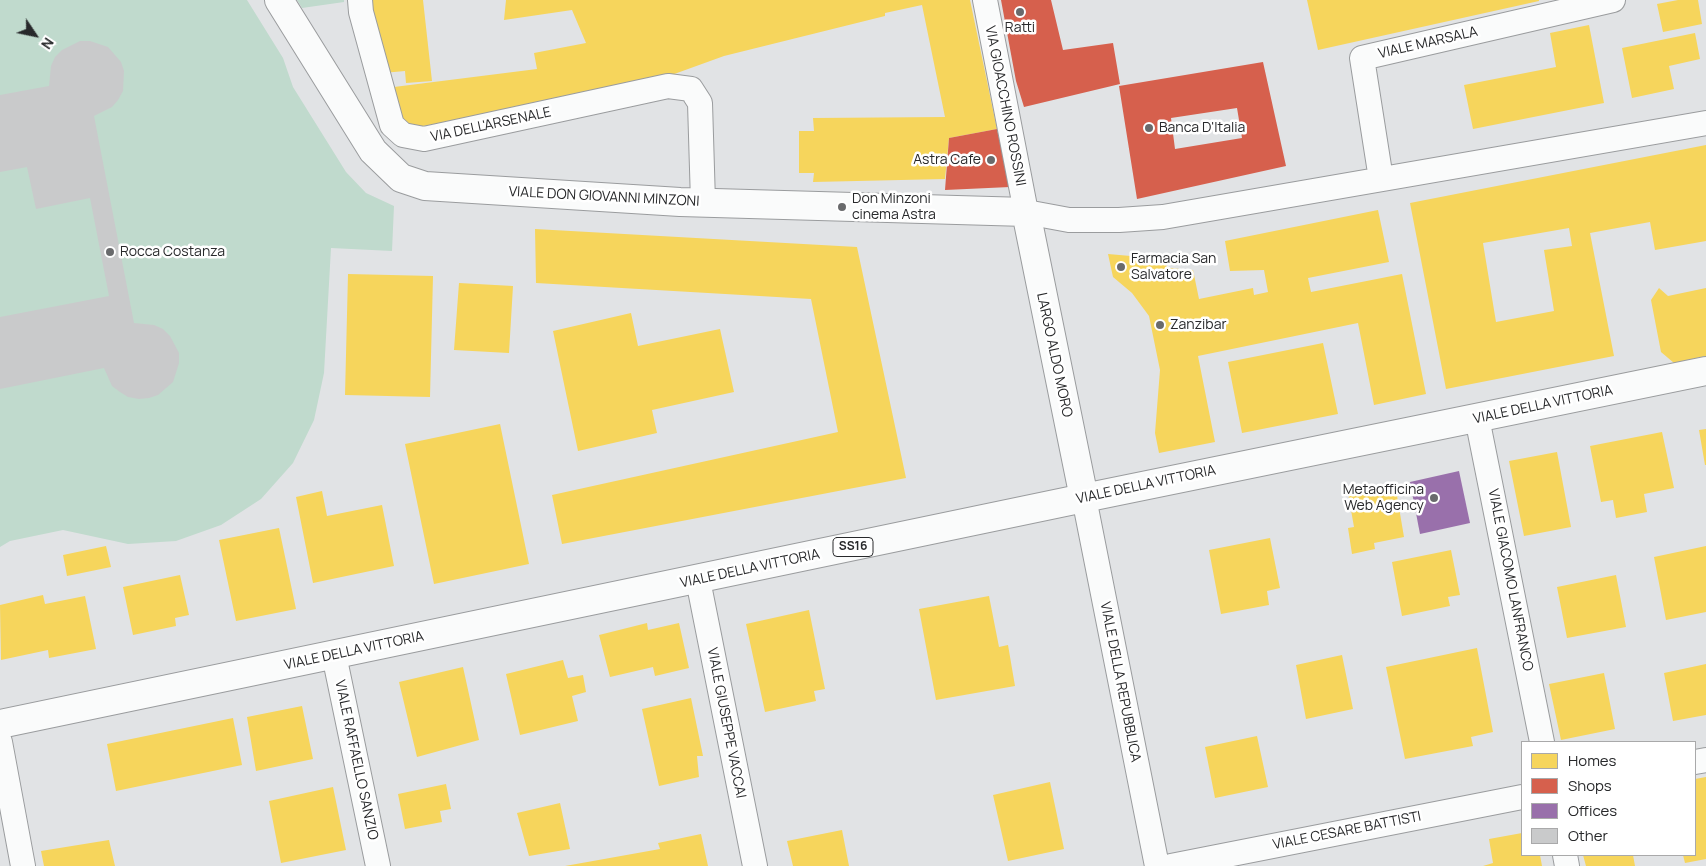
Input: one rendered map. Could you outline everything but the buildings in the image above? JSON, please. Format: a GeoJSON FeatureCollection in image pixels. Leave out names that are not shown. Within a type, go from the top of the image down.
{"type":"FeatureCollection","features":[{"type":"Feature","properties":{"kind":"main road","name":"VIALE DON GIOVANNI MINZONI"},"geometry":{"type":"LineString","coordinates":[[279,0],[372,151],[401,178],[425,186],[704,202],[1026,212]]}},
{"type":"Feature","properties":{"kind":"main road","name":"LARGO ALDO MORO"},"geometry":{"type":"LineString","coordinates":[[1026,212],[1084,498]]}},
{"type":"Feature","properties":{"kind":"main road","name":"VIALE DELLA VITTORIA"},"geometry":{"type":"LineString","coordinates":[[0,724],[1084,498],[1706,371]]}},
{"type":"Feature","properties":{"kind":"street","name":"VIA DELL'ARSENALE"},"geometry":{"type":"LineString","coordinates":[[360,0],[361,12],[392,125],[404,135],[424,139],[668,86],[691,89],[700,103],[704,202]]}},
{"type":"Feature","properties":{"kind":"street","name":"VIA GIOACCHINO ROSSINI"},"geometry":{"type":"LineString","coordinates":[[985,0],[1026,212]]}},
{"type":"Feature","properties":{"kind":"street","name":"VIALE MARSALA"},"geometry":{"type":"LineString","coordinates":[[1381,179],[1362,58],[1613,0]]}},
{"type":"Feature","properties":{"kind":"street"},"geometry":{"type":"LineString","coordinates":[[1026,212],[1069,220],[1119,220],[1163,217],[1706,123]]}},
{"type":"Feature","properties":{"kind":"street","name":"VIALE GIACOMO LANFRANCO"},"geometry":{"type":"LineString","coordinates":[[1477,418],[1542,741]]}},
{"type":"Feature","properties":{"kind":"street","name":"VIALE DELLA REPUBBLICA"},"geometry":{"type":"LineString","coordinates":[[1084,498],[1157,866]]}},
{"type":"Feature","properties":{"kind":"street","name":"VIALE GIUSEPPE VACCAI"},"geometry":{"type":"LineString","coordinates":[[698,580],[755,866]]}},
{"type":"Feature","properties":{"kind":"street","name":"VIALE RAFFAELLO SANZIO"},"geometry":{"type":"LineString","coordinates":[[334,655],[378,866]]}},
{"type":"Feature","properties":{"kind":"street"},"geometry":{"type":"LineString","coordinates":[[0,742],[23,866]]}},
{"type":"Feature","properties":{"kind":"street","name":"VIALE CESARE BATTISTI"},"geometry":{"type":"LineString","coordinates":[[1171,866],[1521,796]]}},
{"type":"Feature","properties":{"kind":"green space"},"geometry":{"type":"Polygon","coordinates":[[[0,0],[247,0],[283,58],[293,87],[346,172],[366,193],[394,206],[392,251],[331,248],[324,373],[314,420],[293,463],[261,499],[221,525],[176,541],[128,544],[63,530],[10,541],[0,547],[0,0]]]}},
{"type":"Feature","properties":{"kind":"green space"},"geometry":{"type":"Polygon","coordinates":[[[297,0],[344,0],[344,2],[302,8],[297,0]]]}},
{"type":"Feature","properties":{"kind":"place","name":"Ratti"},"geometry":{"type":"Point","coordinates":[1020,12]}},
{"type":"Feature","properties":{"kind":"place","name":"Banca D'Italia"},"geometry":{"type":"Point","coordinates":[1149,128]}},
{"type":"Feature","properties":{"kind":"place","name":"Astra Cafe"},"geometry":{"type":"Point","coordinates":[991,160]}},
{"type":"Feature","properties":{"kind":"place","name":"Don Minzoni cinema Astra"},"geometry":{"type":"Point","coordinates":[842,207]}},
{"type":"Feature","properties":{"kind":"place","name":"Rocca Costanza"},"geometry":{"type":"Point","coordinates":[110,252]}},
{"type":"Feature","properties":{"kind":"place","name":"Farmacia San Salvatore"},"geometry":{"type":"Point","coordinates":[1121,267]}},
{"type":"Feature","properties":{"kind":"place","name":"Zanzibar"},"geometry":{"type":"Point","coordinates":[1160,325]}},
{"type":"Feature","properties":{"kind":"place","name":"Metaofficina Web Agency"},"geometry":{"type":"Point","coordinates":[1434,498]}}]}
